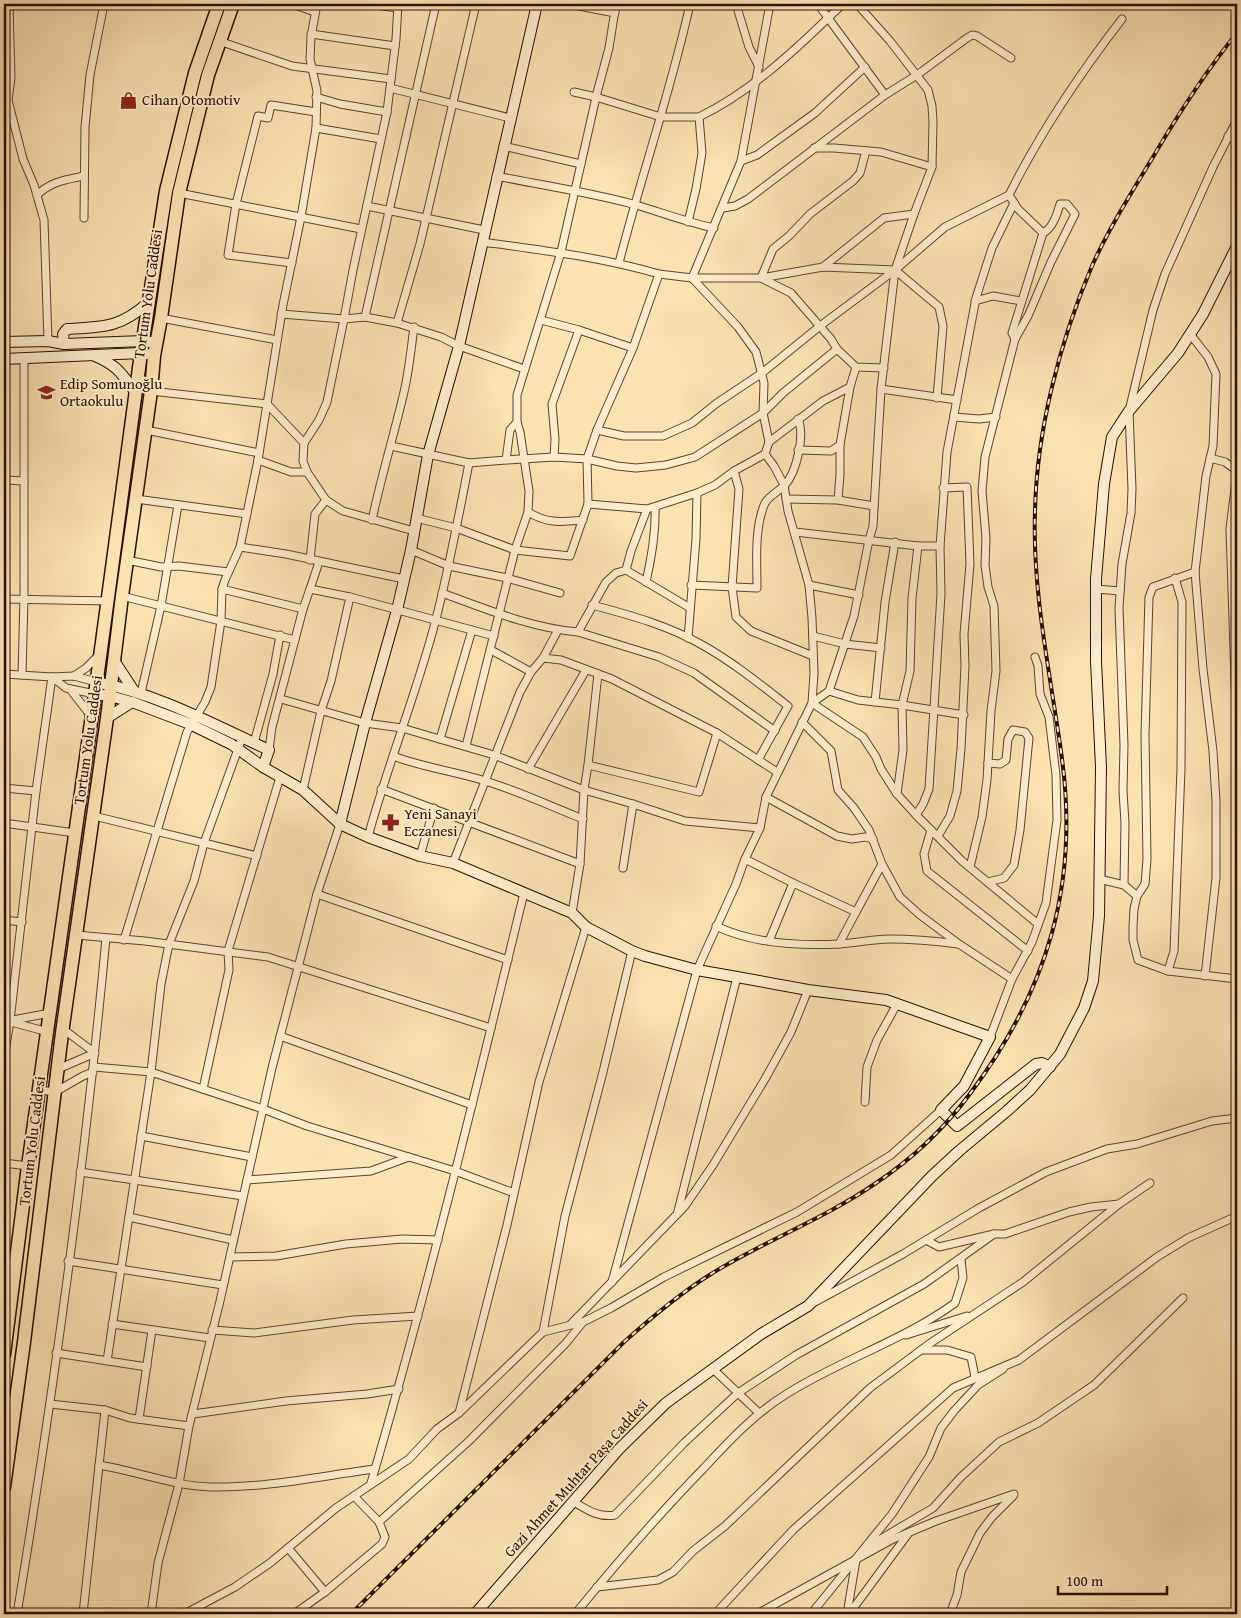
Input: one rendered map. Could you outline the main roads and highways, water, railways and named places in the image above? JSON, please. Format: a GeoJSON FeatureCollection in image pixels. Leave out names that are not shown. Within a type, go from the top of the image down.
{"type":"FeatureCollection","features":[{"type":"Feature","properties":{"kind":"highway","name":"Tortum Yolu Caddesi"},"geometry":{"type":"LineString","coordinates":[[4,1354],[6,1318],[48,1032],[142,347],[166,191],[195,73],[219,4]]}},
{"type":"Feature","properties":{"kind":"highway","name":"Tortum Yolu Caddesi"},"geometry":{"type":"LineString","coordinates":[[4,1487],[63,1029],[115,662],[155,350],[179,193],[208,75],[233,4]]}},
{"type":"Feature","properties":{"kind":"railway"},"geometry":{"type":"LineString","coordinates":[[351,1614],[624,1342],[655,1315],[688,1290],[731,1262],[856,1196],[889,1174],[915,1153],[940,1130],[972,1091],[998,1053],[1020,1014],[1038,975],[1052,934],[1061,893],[1066,850],[1066,805],[1062,759],[1043,635],[1036,573],[1035,510],[1040,448],[1045,417],[1060,355],[1092,266],[1129,197],[1183,109],[1203,78],[1237,33]]}},
{"type":"Feature","properties":{"kind":"place","name":"Cihan Otomotiv"},"geometry":{"type":"Point","coordinates":[128,100]}},
{"type":"Feature","properties":{"kind":"place","name":"Edip Somunoğlu Ortaokulu"},"geometry":{"type":"Point","coordinates":[46,393]}},
{"type":"Feature","properties":{"kind":"place","name":"Yeni Sanayi Eczanesi"},"geometry":{"type":"Point","coordinates":[390,823]}}]}
